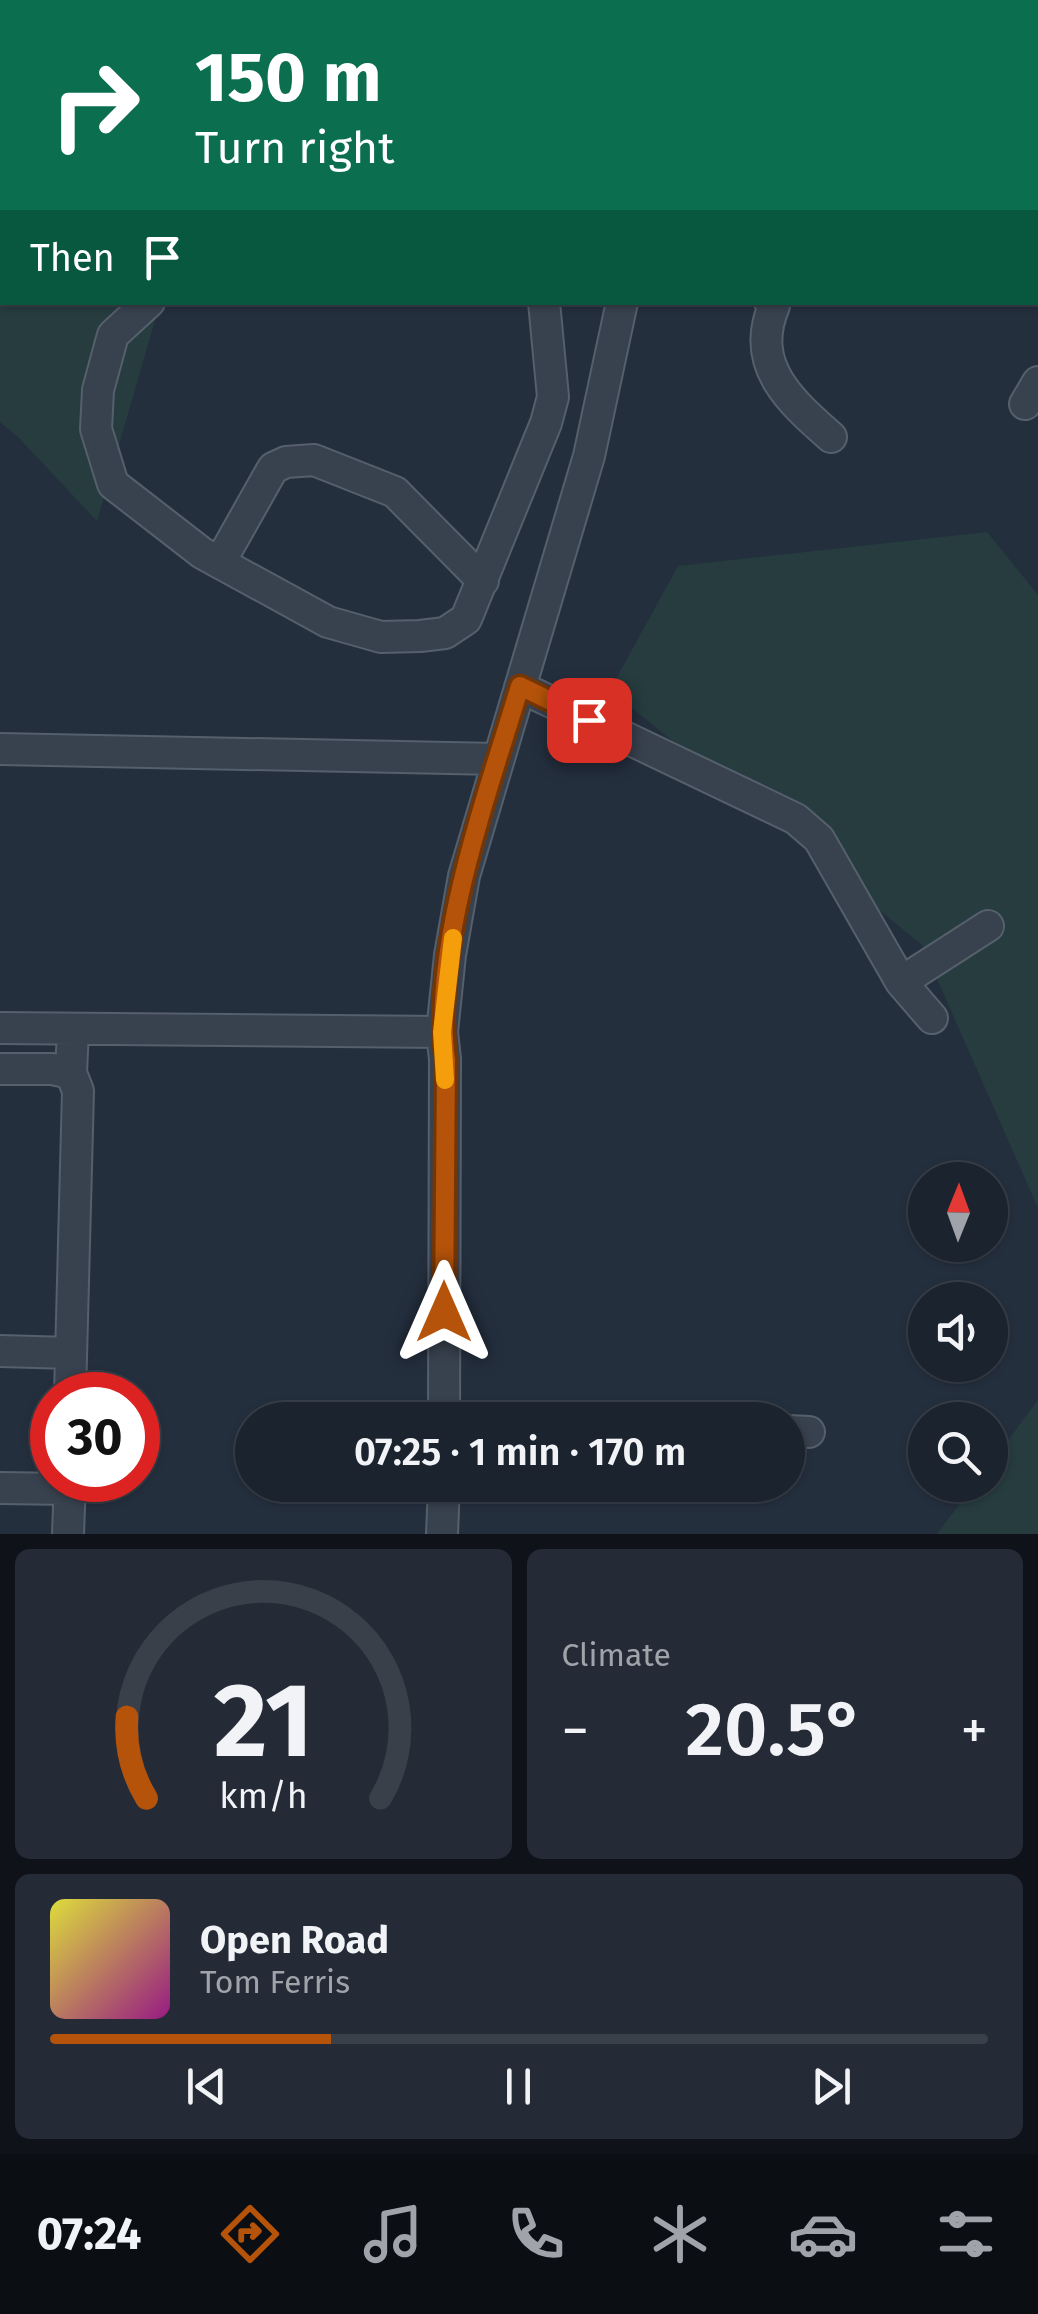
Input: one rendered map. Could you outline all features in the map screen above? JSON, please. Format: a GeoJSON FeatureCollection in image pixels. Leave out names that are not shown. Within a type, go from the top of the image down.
{"type":"FeatureCollection","features":[{"type":"Feature","properties":{"kind":"street"},"geometry":{"type":"LineString","coordinates":[[146,305],[114,335],[98,390],[96,429],[113,484],[202,553],[328,622],[381,637],[445,633],[466,619],[546,424],[552,397],[544,305]]}},
{"type":"Feature","properties":{"kind":"street"},"geometry":{"type":"LineString","coordinates":[[444,1402],[446,1060],[442,1032],[450,956],[464,876],[589,456],[621,305]]}},
{"type":"Feature","properties":{"kind":"street"},"geometry":{"type":"LineString","coordinates":[[773,305],[765,326],[770,360],[786,398],[831,438]]}},
{"type":"Feature","properties":{"kind":"street"},"geometry":{"type":"LineString","coordinates":[[220,562],[273,468],[286,462],[314,460],[394,492],[484,581]]}},
{"type":"Feature","properties":{"kind":"street"},"geometry":{"type":"LineString","coordinates":[[520,686],[796,820],[819,839],[901,982],[932,1018]]}},
{"type":"Feature","properties":{"kind":"street"},"geometry":{"type":"LineString","coordinates":[[0,749],[498,759]]}},
{"type":"Feature","properties":{"kind":"street"},"geometry":{"type":"LineString","coordinates":[[901,982],[988,926]]}},
{"type":"Feature","properties":{"kind":"street"},"geometry":{"type":"LineString","coordinates":[[0,1028],[442,1032]]}},
{"type":"Feature","properties":{"kind":"street"},"geometry":{"type":"LineString","coordinates":[[70,1372],[78,1091],[71,1073],[73,1029]]}},
{"type":"Feature","properties":{"kind":"street"},"geometry":{"type":"LineString","coordinates":[[0,1068],[71,1073]]}},
{"type":"Feature","properties":{"kind":"street"},"geometry":{"type":"LineString","coordinates":[[0,1352],[70,1353]]}},
{"type":"Feature","properties":{"kind":"street"},"geometry":{"type":"LineString","coordinates":[[0,1488],[30,1486]]}},
{"type":"Feature","properties":{"kind":"street"},"geometry":{"type":"LineString","coordinates":[[68,1534],[69,1502]]}},
{"type":"Feature","properties":{"kind":"street"},"geometry":{"type":"LineString","coordinates":[[442,1534],[443,1502]]}},
{"type":"Feature","properties":{"kind":"green space"},"geometry":{"type":"Polygon","coordinates":[[[0,305],[159,305],[97,521],[0,422],[0,305]]]}},
{"type":"Feature","properties":{"kind":"green space"},"geometry":{"type":"Polygon","coordinates":[[[987,532],[1038,595],[1038,1208],[922,945],[610,690],[678,566],[987,532]]]}},
{"type":"Feature","properties":{"kind":"green space"},"geometry":{"type":"Polygon","coordinates":[[[1038,1400],[1038,1534],[937,1534],[961,1502],[1008,1502],[1008,1440],[1038,1400]]]}},
{"type":"Feature","properties":{"kind":"slow traffic"},"geometry":{"type":"LineString","coordinates":[[445,1080],[442,1032],[453,938]]}},
{"type":"Feature","properties":{"kind":"route"},"geometry":{"type":"LineString","coordinates":[[444,1312],[446,1060],[442,1032],[464,876],[520,686],[589,720]]}}]}
